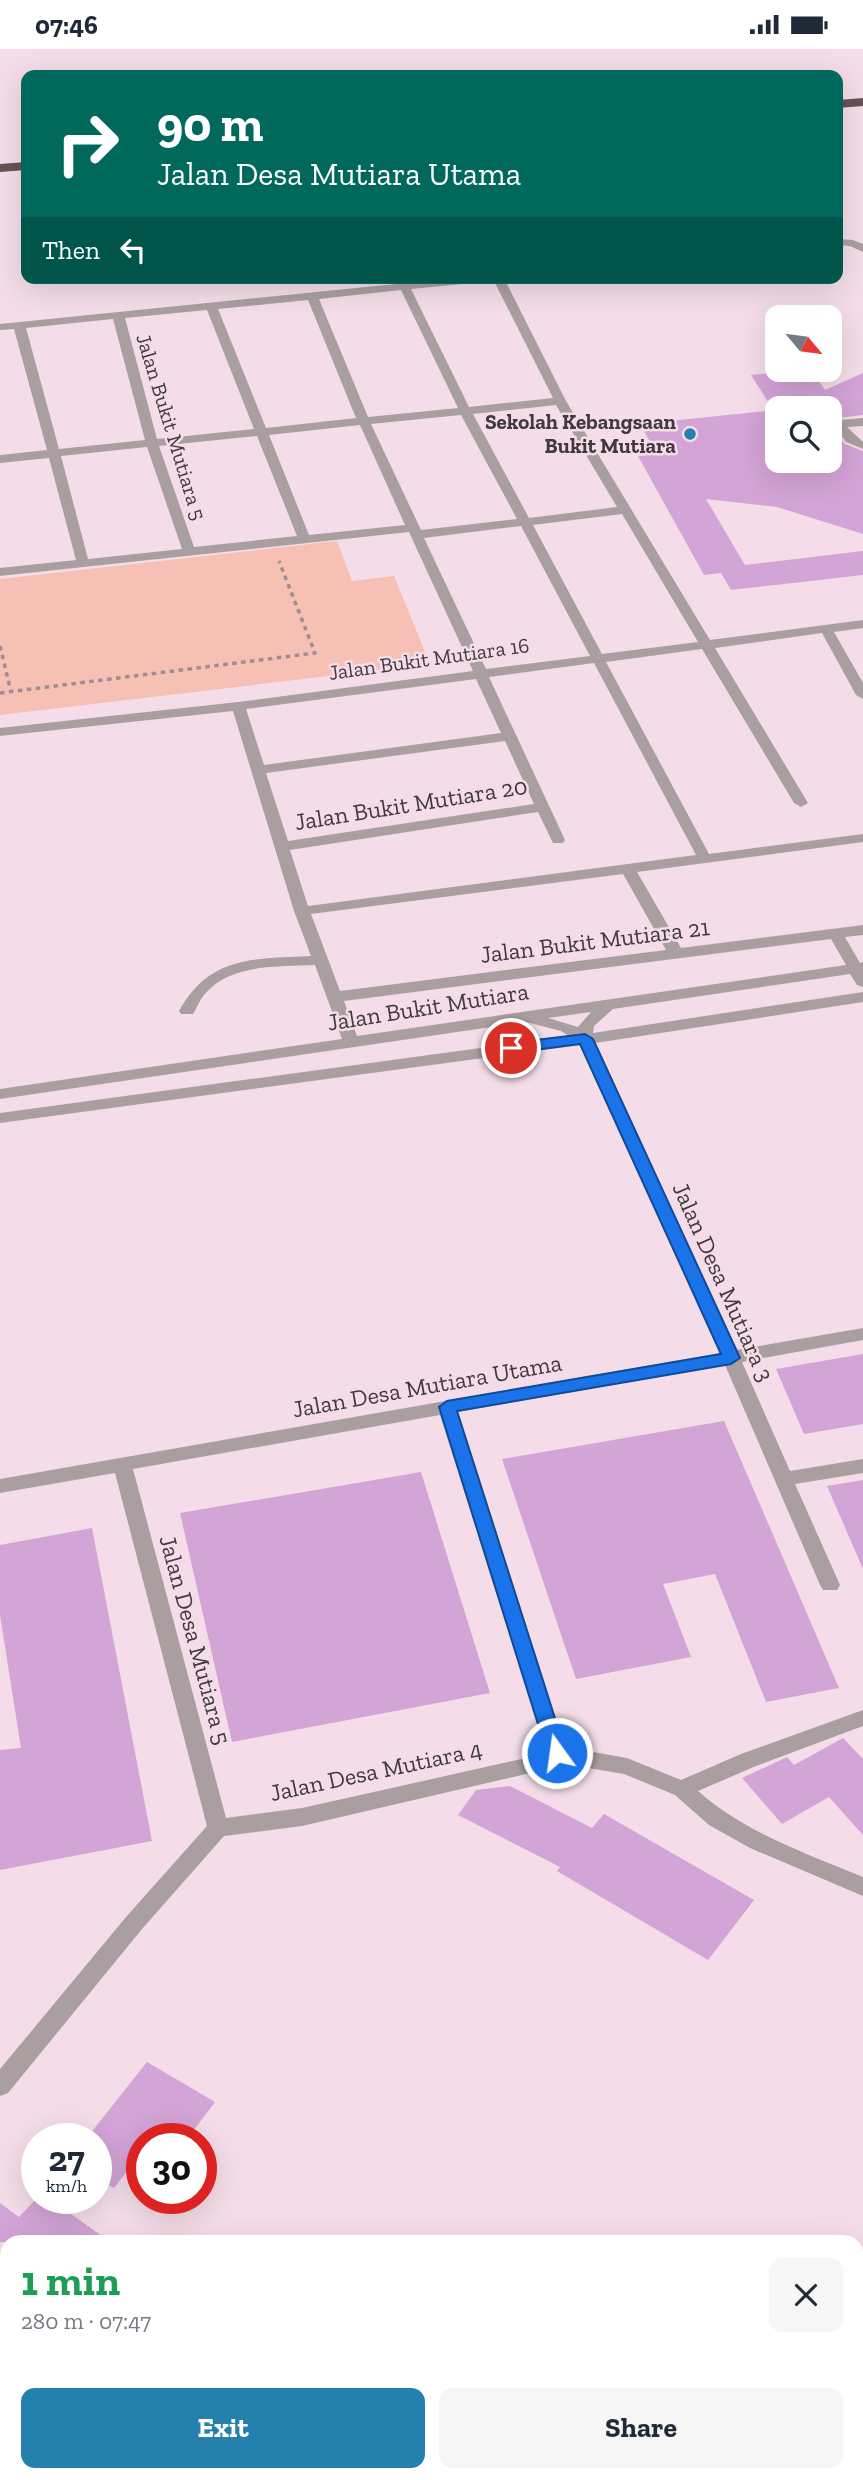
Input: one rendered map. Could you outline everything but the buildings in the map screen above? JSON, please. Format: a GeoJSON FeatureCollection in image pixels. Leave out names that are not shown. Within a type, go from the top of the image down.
{"type":"FeatureCollection","features":[{"type":"Feature","properties":{"kind":"highway"},"geometry":{"type":"LineString","coordinates":[[843,104],[863,102]]}},
{"type":"Feature","properties":{"kind":"highway"},"geometry":{"type":"LineString","coordinates":[[843,117],[863,115]]}},
{"type":"Feature","properties":{"kind":"highway"},"geometry":{"type":"LineString","coordinates":[[0,168],[21,166]]}},
{"type":"Feature","properties":{"kind":"highway"},"geometry":{"type":"LineString","coordinates":[[0,179],[21,177]]}},
{"type":"Feature","properties":{"kind":"street"},"geometry":{"type":"LineString","coordinates":[[843,242],[853,243],[863,249]]}},
{"type":"Feature","properties":{"kind":"street"},"geometry":{"type":"LineString","coordinates":[[0,327],[426,284]]}},
{"type":"Feature","properties":{"kind":"street"},"geometry":{"type":"LineString","coordinates":[[501,284],[560,401],[801,803]]}},
{"type":"Feature","properties":{"kind":"street"},"geometry":{"type":"LineString","coordinates":[[404,286],[466,412],[705,859]]}},
{"type":"Feature","properties":{"kind":"street"},"geometry":{"type":"LineString","coordinates":[[312,296],[413,531],[478,673],[512,736],[558,840]]}},
{"type":"Feature","properties":{"kind":"street"},"geometry":{"type":"LineString","coordinates":[[211,306],[304,539]]}},
{"type":"Feature","properties":{"kind":"street","name":"Jalan Bukit Mutiara 5"},"geometry":{"type":"LineString","coordinates":[[118,315],[152,443],[189,551]]}},
{"type":"Feature","properties":{"kind":"street"},"geometry":{"type":"LineString","coordinates":[[19,325],[83,563]]}},
{"type":"Feature","properties":{"kind":"street"},"geometry":{"type":"LineString","coordinates":[[0,459],[560,401]]}},
{"type":"Feature","properties":{"kind":"street"},"geometry":{"type":"LineString","coordinates":[[842,424],[863,422]]}},
{"type":"Feature","properties":{"kind":"street"},"geometry":{"type":"LineString","coordinates":[[842,432],[861,446]]}},
{"type":"Feature","properties":{"kind":"street"},"geometry":{"type":"LineString","coordinates":[[0,572],[304,539],[525,522],[626,510]]}},
{"type":"Feature","properties":{"kind":"street","name":"Jalan Bukit Mutiara 16"},"geometry":{"type":"LineString","coordinates":[[0,733],[238,706],[705,643],[863,625]]}},
{"type":"Feature","properties":{"kind":"street"},"geometry":{"type":"LineString","coordinates":[[826,629],[863,695]]}},
{"type":"Feature","properties":{"kind":"street"},"geometry":{"type":"LineString","coordinates":[[238,706],[285,846],[302,911],[352,1044]]}},
{"type":"Feature","properties":{"kind":"street"},"geometry":{"type":"LineString","coordinates":[[259,771],[512,736]]}},
{"type":"Feature","properties":{"kind":"street","name":"Jalan Bukit Mutiara 20"},"geometry":{"type":"LineString","coordinates":[[285,846],[544,807]]}},
{"type":"Feature","properties":{"kind":"street"},"geometry":{"type":"LineString","coordinates":[[302,911],[863,838]]}},
{"type":"Feature","properties":{"kind":"street"},"geometry":{"type":"LineString","coordinates":[[628,869],[676,954]]}},
{"type":"Feature","properties":{"kind":"street","name":"Jalan Bukit Mutiara 21"},"geometry":{"type":"LineString","coordinates":[[333,997],[863,930]]}},
{"type":"Feature","properties":{"kind":"street"},"geometry":{"type":"LineString","coordinates":[[836,933],[858,968],[863,982]]}},
{"type":"Feature","properties":{"kind":"street"},"geometry":{"type":"LineString","coordinates":[[187,1011],[193,997],[200,990],[214,977],[234,967],[321,960]]}},
{"type":"Feature","properties":{"kind":"street","name":"Jalan Bukit Mutiara"},"geometry":{"type":"LineString","coordinates":[[0,1094],[858,968]]}},
{"type":"Feature","properties":{"kind":"street","name":"Jalan Bukit Mutiara"},"geometry":{"type":"LineString","coordinates":[[0,1118],[585,1039],[863,997]]}},
{"type":"Feature","properties":{"kind":"street"},"geometry":{"type":"LineString","coordinates":[[518,1018],[566,1027],[585,1039],[586,1025],[610,1004]]}},
{"type":"Feature","properties":{"kind":"street","name":"Jalan Desa Mutiara 3"},"geometry":{"type":"LineString","coordinates":[[585,1039],[731,1358],[830,1584]]}},
{"type":"Feature","properties":{"kind":"street","name":"Jalan Desa Mutiara Utama"},"geometry":{"type":"LineString","coordinates":[[0,1486],[863,1334]]}},
{"type":"Feature","properties":{"kind":"street"},"geometry":{"type":"LineString","coordinates":[[447,1407],[557,1753],[627,1766],[682,1789],[716,1819],[757,1842],[863,1887]]}},
{"type":"Feature","properties":{"kind":"street","name":"Jalan Desa Mutiara 5"},"geometry":{"type":"LineString","coordinates":[[122,1464],[218,1828]]}},
{"type":"Feature","properties":{"kind":"street"},"geometry":{"type":"LineString","coordinates":[[783,1479],[863,1466]]}},
{"type":"Feature","properties":{"kind":"street"},"geometry":{"type":"LineString","coordinates":[[682,1789],[707,1773],[760,1758],[863,1718]]}},
{"type":"Feature","properties":{"kind":"street","name":"Jalan Desa Mutiara 4"},"geometry":{"type":"LineString","coordinates":[[218,1828],[302,1817],[539,1763],[557,1753]]}},
{"type":"Feature","properties":{"kind":"street"},"geometry":{"type":"LineString","coordinates":[[0,2086],[134,1923],[218,1828]]}},
{"type":"Feature","properties":{"kind":"path"},"geometry":{"type":"LineString","coordinates":[[0,693],[315,653],[281,561],[267,562]]}},
{"type":"Feature","properties":{"kind":"path"},"geometry":{"type":"LineString","coordinates":[[0,646],[11,692]]}},
{"type":"Feature","properties":{"kind":"shaded area"},"geometry":{"type":"Polygon","coordinates":[[[337,541],[352,581],[394,576],[430,664],[0,715],[0,579],[337,541]]]}},
{"type":"Feature","properties":{"kind":"place","name":"Sekolah Kebangsaan Bukit Mutiara"},"geometry":{"type":"Point","coordinates":[690,434]}},
{"type":"Feature","properties":{"kind":"route"},"geometry":{"type":"LineString","coordinates":[[511,1048],[585,1039],[731,1358],[447,1407],[557,1753]]}}]}
